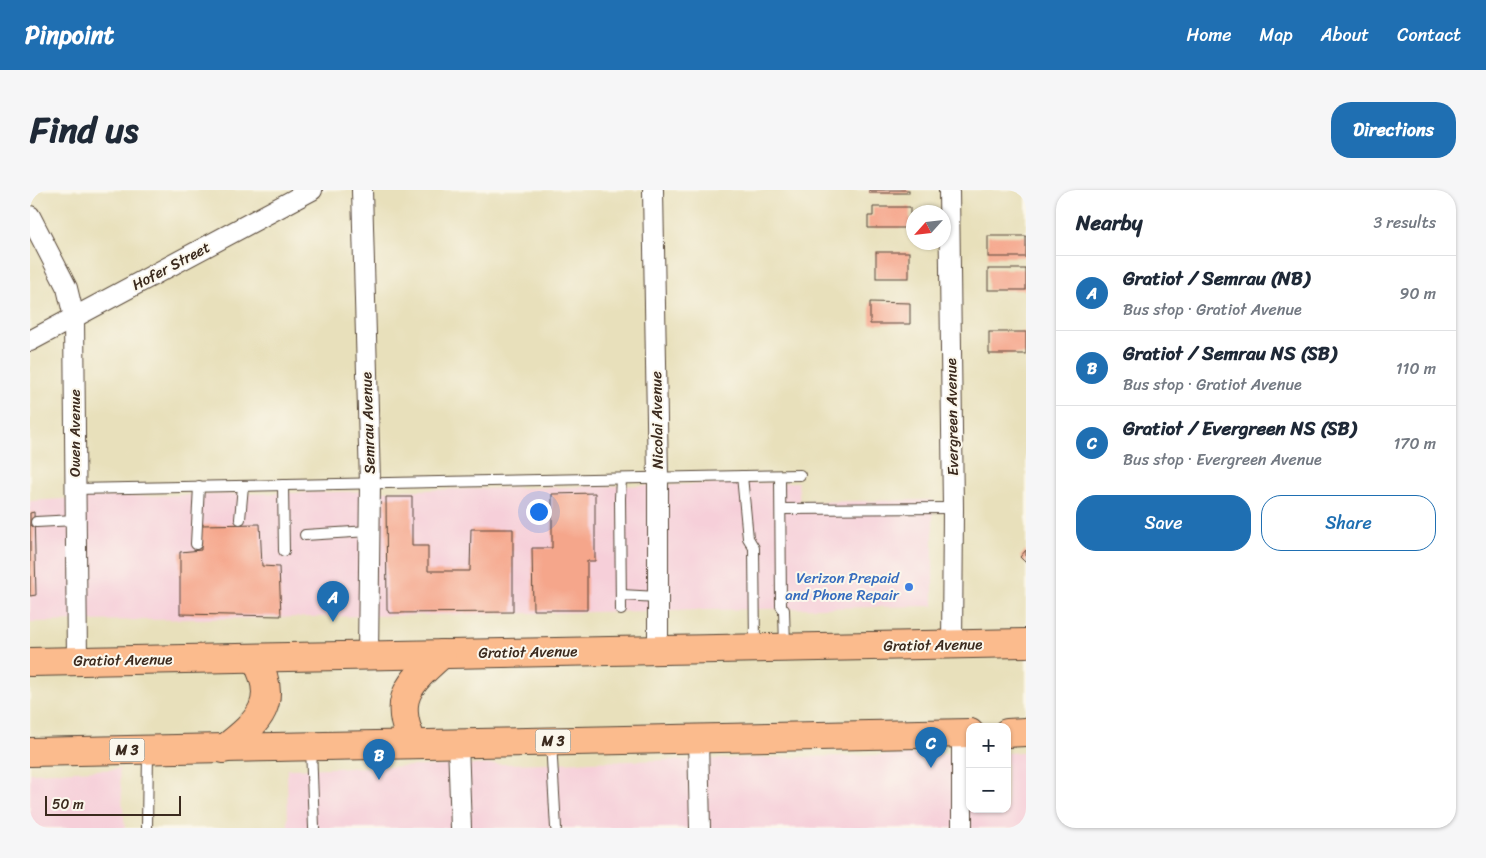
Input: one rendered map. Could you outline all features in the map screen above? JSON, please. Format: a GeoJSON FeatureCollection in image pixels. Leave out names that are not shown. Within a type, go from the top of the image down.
{"type":"FeatureCollection","features":[{"type":"Feature","properties":{"kind":"main road","name":"Gratiot Avenue"},"geometry":{"type":"LineString","coordinates":[[30,662],[1026,643]]}},
{"type":"Feature","properties":{"kind":"main road"},"geometry":{"type":"LineString","coordinates":[[413,744],[404,722],[404,700],[416,678],[442,654]]}},
{"type":"Feature","properties":{"kind":"main road"},"geometry":{"type":"LineString","coordinates":[[224,749],[252,725],[265,704],[267,694],[266,682],[255,658]]}},
{"type":"Feature","properties":{"kind":"main road"},"geometry":{"type":"LineString","coordinates":[[1011,732],[1026,732]]}},
{"type":"Feature","properties":{"kind":"main road","name":"M 3"},"geometry":{"type":"LineString","coordinates":[[30,752],[966,733]]}},
{"type":"Feature","properties":{"kind":"street","name":"Hofer Street"},"geometry":{"type":"LineString","coordinates":[[30,341],[312,190]]}},
{"type":"Feature","properties":{"kind":"street","name":"Semrau Avenue"},"geometry":{"type":"LineString","coordinates":[[362,190],[370,483],[368,655]]}},
{"type":"Feature","properties":{"kind":"street","name":"Nicolai Avenue"},"geometry":{"type":"LineString","coordinates":[[653,190],[658,478],[658,650]]}},
{"type":"Feature","properties":{"kind":"street","name":"Evergreen Avenue"},"geometry":{"type":"LineString","coordinates":[[949,190],[953,508],[952,645]]}},
{"type":"Feature","properties":{"kind":"street","name":"Owen Avenue"},"geometry":{"type":"LineString","coordinates":[[30,216],[67,288],[74,317],[77,661]]}},
{"type":"Feature","properties":{"kind":"street"},"geometry":{"type":"LineString","coordinates":[[962,828],[966,733]]}},
{"type":"Feature","properties":{"kind":"street"},"geometry":{"type":"LineString","coordinates":[[698,739],[700,828]]}},
{"type":"Feature","properties":{"kind":"street"},"geometry":{"type":"LineString","coordinates":[[458,743],[461,828]]}},
{"type":"Feature","properties":{"kind":"lane"},"geometry":{"type":"LineString","coordinates":[[75,489],[800,475]]}},
{"type":"Feature","properties":{"kind":"lane"},"geometry":{"type":"LineString","coordinates":[[742,476],[748,538],[754,548],[755,648]]}},
{"type":"Feature","properties":{"kind":"lane"},"geometry":{"type":"LineString","coordinates":[[780,476],[781,606],[784,610],[785,648]]}},
{"type":"Feature","properties":{"kind":"lane"},"geometry":{"type":"LineString","coordinates":[[621,479],[621,610]]}},
{"type":"Feature","properties":{"kind":"lane"},"geometry":{"type":"LineString","coordinates":[[283,485],[284,551]]}},
{"type":"Feature","properties":{"kind":"lane"},"geometry":{"type":"LineString","coordinates":[[196,544],[200,486]]}},
{"type":"Feature","properties":{"kind":"lane"},"geometry":{"type":"LineString","coordinates":[[240,519],[243,486]]}},
{"type":"Feature","properties":{"kind":"lane"},"geometry":{"type":"LineString","coordinates":[[781,509],[953,508]]}},
{"type":"Feature","properties":{"kind":"lane"},"geometry":{"type":"LineString","coordinates":[[36,522],[75,520]]}},
{"type":"Feature","properties":{"kind":"lane"},"geometry":{"type":"LineString","coordinates":[[306,535],[369,531]]}},
{"type":"Feature","properties":{"kind":"lane"},"geometry":{"type":"LineString","coordinates":[[621,595],[658,597]]}},
{"type":"Feature","properties":{"kind":"lane"},"geometry":{"type":"LineString","coordinates":[[551,741],[556,828]]}},
{"type":"Feature","properties":{"kind":"lane"},"geometry":{"type":"LineString","coordinates":[[311,746],[314,828]]}},
{"type":"Feature","properties":{"kind":"lane"},"geometry":{"type":"LineString","coordinates":[[147,828],[148,750]]}},
{"type":"Feature","properties":{"kind":"shaded area"},"geometry":{"type":"Polygon","coordinates":[[[798,482],[800,502],[933,500],[933,606],[30,622],[30,501],[94,497],[798,482]]]}},
{"type":"Feature","properties":{"kind":"shaded area"},"geometry":{"type":"Polygon","coordinates":[[[1026,752],[1026,828],[288,828],[287,769],[966,753],[966,813],[1011,813],[1011,753],[1026,752]]]}},
{"type":"Feature","properties":{"kind":"shaded area"},"geometry":{"type":"Polygon","coordinates":[[[119,769],[125,828],[30,828],[30,773],[119,769]]]}},
{"type":"Feature","properties":{"kind":"building"},"geometry":{"type":"Polygon","coordinates":[[[869,190],[909,190],[909,193],[869,193],[869,190]]]}},
{"type":"Feature","properties":{"kind":"building"},"geometry":{"type":"Polygon","coordinates":[[[873,207],[906,207],[906,228],[868,228],[868,216],[873,216],[873,207]]]}},
{"type":"Feature","properties":{"kind":"building"},"geometry":{"type":"Polygon","coordinates":[[[988,236],[1026,236],[1026,257],[988,257],[988,236]]]}},
{"type":"Feature","properties":{"kind":"building"},"geometry":{"type":"Polygon","coordinates":[[[876,252],[909,252],[909,278],[876,278],[876,252]]]}},
{"type":"Feature","properties":{"kind":"building"},"geometry":{"type":"Polygon","coordinates":[[[988,269],[1026,269],[1026,290],[988,290],[988,269]]]}},
{"type":"Feature","properties":{"kind":"building"},"geometry":{"type":"Polygon","coordinates":[[[870,302],[910,303],[910,324],[870,324],[870,302]]]}},
{"type":"Feature","properties":{"kind":"building"},"geometry":{"type":"Polygon","coordinates":[[[989,332],[1026,332],[1026,354],[989,354],[989,332]]]}},
{"type":"Feature","properties":{"kind":"building"},"geometry":{"type":"Polygon","coordinates":[[[595,493],[595,561],[587,561],[587,610],[533,610],[532,548],[552,548],[552,494],[595,493]]]}},
{"type":"Feature","properties":{"kind":"building"},"geometry":{"type":"Polygon","coordinates":[[[386,497],[412,497],[412,546],[428,546],[428,571],[470,571],[471,529],[513,529],[513,612],[389,613],[387,609],[386,497]]]}},
{"type":"Feature","properties":{"kind":"building"},"geometry":{"type":"Polygon","coordinates":[[[34,512],[36,595],[30,596],[30,513],[34,512]]]}},
{"type":"Feature","properties":{"kind":"building"},"geometry":{"type":"Polygon","coordinates":[[[260,524],[262,566],[279,567],[281,616],[180,614],[180,552],[201,550],[201,525],[260,524]]]}},
{"type":"Feature","properties":{"kind":"building"},"geometry":{"type":"Polygon","coordinates":[[[1026,550],[1026,563],[1020,557],[1026,550]]]}},
{"type":"Feature","properties":{"kind":"place","name":"Verizon Prepaid and Phone Repair"},"geometry":{"type":"Point","coordinates":[909,587]}},
{"type":"Feature","properties":{"kind":"place","name":"Gratiot / Semrau (NB)"},"geometry":{"type":"Point","coordinates":[333,622]}},
{"type":"Feature","properties":{"kind":"place","name":"Gratiot / Evergreen NS (SB)"},"geometry":{"type":"Point","coordinates":[931,768]}},
{"type":"Feature","properties":{"kind":"place","name":"Gratiot / Semrau NS (SB)"},"geometry":{"type":"Point","coordinates":[379,780]}}]}
